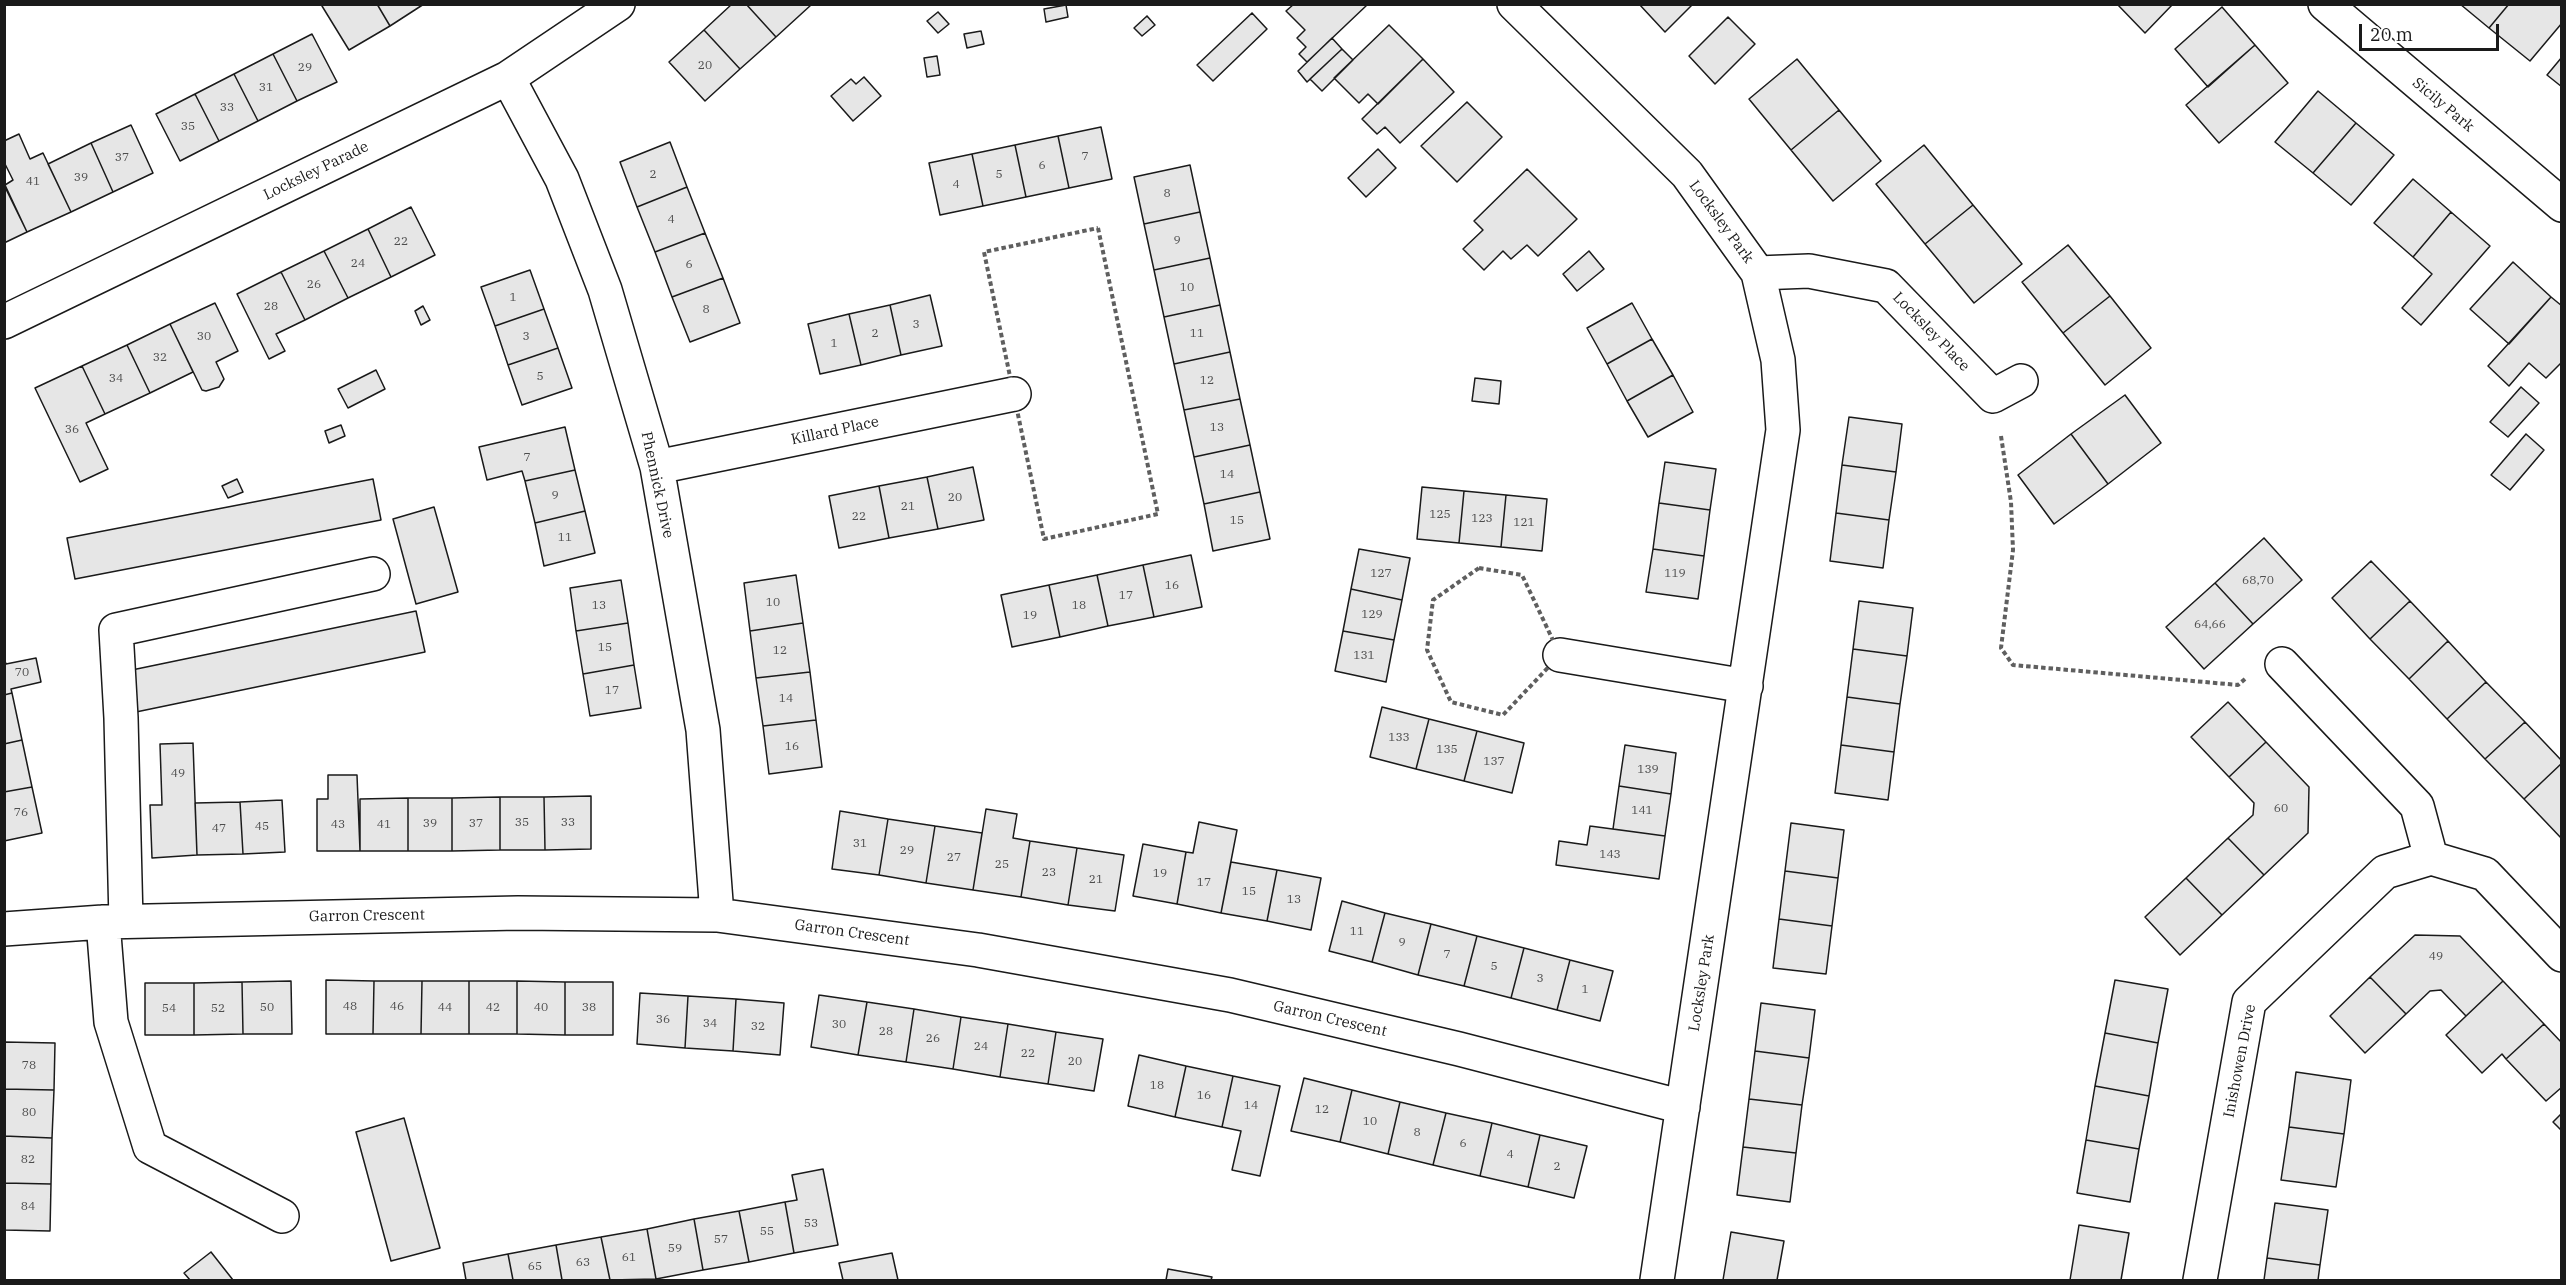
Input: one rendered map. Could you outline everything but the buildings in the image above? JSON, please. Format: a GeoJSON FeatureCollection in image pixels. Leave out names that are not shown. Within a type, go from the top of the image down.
{"type":"FeatureCollection","features":[{"type":"Feature","properties":{"kind":"street","name":"Locksley Parade"},"geometry":{"type":"LineString","coordinates":[[4,322],[508,78],[618,4]]}},
{"type":"Feature","properties":{"kind":"street","name":"Locksley Park"},"geometry":{"type":"LineString","coordinates":[[1514,4],[1687,174],[1758,273],[1779,360],[1783,430],[1657,1281]]}},
{"type":"Feature","properties":{"kind":"street","name":"Sicily Park"},"geometry":{"type":"LineString","coordinates":[[2325,4],[2562,206]]}},
{"type":"Feature","properties":{"kind":"street","name":"Phennick Drive"},"geometry":{"type":"LineString","coordinates":[[508,78],[562,179],[605,290],[657,467],[703,730],[717,915]]}},
{"type":"Feature","properties":{"kind":"street","name":"Locksley Place"},"geometry":{"type":"LineString","coordinates":[[1758,273],[1809,271],[1886,286],[1993,396]]}},
{"type":"Feature","properties":{"kind":"street"},"geometry":{"type":"LineString","coordinates":[[1993,396],[2021,381]]}},
{"type":"Feature","properties":{"kind":"street","name":"Killard Place"},"geometry":{"type":"LineString","coordinates":[[657,467],[1014,394]]}},
{"type":"Feature","properties":{"kind":"street"},"geometry":{"type":"LineString","coordinates":[[282,1216],[150,1147],[111,1022],[121,718],[116,630],[373,574]]}},
{"type":"Feature","properties":{"kind":"street"},"geometry":{"type":"LineString","coordinates":[[1560,655],[1746,686]]}},
{"type":"Feature","properties":{"kind":"street"},"geometry":{"type":"LineString","coordinates":[[2282,664],[2417,806],[2431,858],[2485,873],[2562,955]]}},
{"type":"Feature","properties":{"kind":"street","name":"Inishowen Drive"},"geometry":{"type":"LineString","coordinates":[[2200,1281],[2249,1002],[2385,872],[2431,858]]}},
{"type":"Feature","properties":{"kind":"street","name":"Garron Crescent"},"geometry":{"type":"LineString","coordinates":[[4,929],[114,921],[518,913],[717,915],[978,950],[1230,995],[1459,1049],[1683,1107]]}},
{"type":"Feature","properties":{"kind":"path"},"geometry":{"type":"LineString","coordinates":[[1098,228],[1158,514],[1044,539],[1014,394],[984,252],[1098,228]]}},
{"type":"Feature","properties":{"kind":"path"},"geometry":{"type":"LineString","coordinates":[[1993,396],[2011,502],[2013,550],[2001,648],[2013,665],[2238,685],[2249,675],[2282,664]]}},
{"type":"Feature","properties":{"kind":"path"},"geometry":{"type":"LineString","coordinates":[[1479,568],[1522,575],[1560,655],[1503,716],[1451,702],[1427,650],[1434,600],[1479,568]]}}]}
